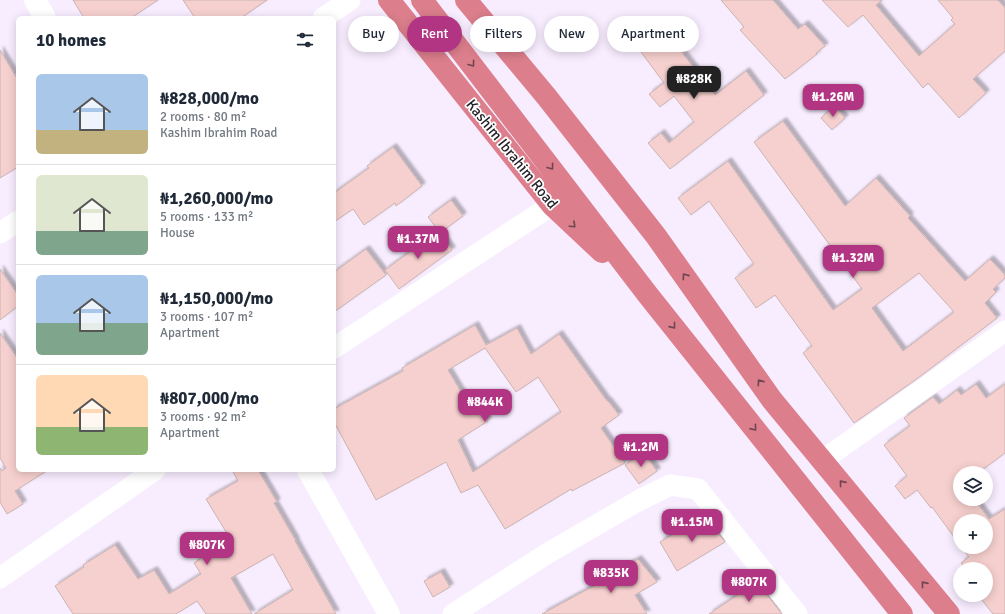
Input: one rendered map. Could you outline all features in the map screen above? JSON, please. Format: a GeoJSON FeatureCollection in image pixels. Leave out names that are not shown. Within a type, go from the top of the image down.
{"type":"FeatureCollection","features":[{"type":"Feature","properties":{"kind":"highway","name":"Kashim Ibrahim Road"},"geometry":{"type":"LineString","coordinates":[[389,0],[552,205],[648,295]]}},
{"type":"Feature","properties":{"kind":"highway"},"geometry":{"type":"LineString","coordinates":[[422,0],[648,295],[902,614]]}},
{"type":"Feature","properties":{"kind":"highway"},"geometry":{"type":"LineString","coordinates":[[466,0],[546,96],[656,236],[772,400],[949,614]]}},
{"type":"Feature","properties":{"kind":"main road"},"geometry":{"type":"LineString","coordinates":[[35,0],[44,16]]}},
{"type":"Feature","properties":{"kind":"main road"},"geometry":{"type":"LineString","coordinates":[[309,472],[390,614]]}},
{"type":"Feature","properties":{"kind":"street"},"geometry":{"type":"LineString","coordinates":[[326,16],[350,0]]}},
{"type":"Feature","properties":{"kind":"street"},"geometry":{"type":"LineString","coordinates":[[336,347],[552,205]]}},
{"type":"Feature","properties":{"kind":"street"},"geometry":{"type":"LineString","coordinates":[[0,233],[16,222]]}},
{"type":"Feature","properties":{"kind":"street"},"geometry":{"type":"LineString","coordinates":[[823,460],[1005,331]]}},
{"type":"Feature","properties":{"kind":"street"},"geometry":{"type":"LineString","coordinates":[[0,578],[152,472]]}},
{"type":"Feature","properties":{"kind":"street"},"geometry":{"type":"LineString","coordinates":[[453,614],[548,553],[638,501],[670,485],[698,489],[797,614]]}},
{"type":"Feature","properties":{"kind":"building"},"geometry":{"type":"Polygon","coordinates":[[[73,0],[158,0],[134,16],[83,16],[73,0]]]}},
{"type":"Feature","properties":{"kind":"building"},"geometry":{"type":"Polygon","coordinates":[[[183,0],[267,0],[244,16],[194,16],[183,0]]]}},
{"type":"Feature","properties":{"kind":"building"},"geometry":{"type":"Polygon","coordinates":[[[721,0],[773,0],[798,29],[805,24],[825,46],[785,79],[740,30],[744,27],[721,0]]]}},
{"type":"Feature","properties":{"kind":"building"},"geometry":{"type":"Polygon","coordinates":[[[822,0],[882,0],[876,5],[919,56],[955,24],[951,20],[953,18],[938,0],[998,0],[1005,8],[1005,51],[973,79],[986,93],[959,118],[928,83],[923,88],[863,15],[848,27],[822,0]]]}},
{"type":"Feature","properties":{"kind":"building"},"geometry":{"type":"Polygon","coordinates":[[[0,50],[16,77],[16,168],[0,178],[0,50]]]}},
{"type":"Feature","properties":{"kind":"building"},"geometry":{"type":"Polygon","coordinates":[[[641,52],[682,52],[715,95],[746,71],[764,95],[670,169],[648,143],[661,133],[669,143],[694,122],[674,96],[660,107],[649,94],[664,83],[641,52]]]}},
{"type":"Feature","properties":{"kind":"building"},"geometry":{"type":"Polygon","coordinates":[[[834,106],[845,118],[832,130],[821,118],[834,106]]]}},
{"type":"Feature","properties":{"kind":"building"},"geometry":{"type":"Polygon","coordinates":[[[783,121],[845,206],[876,178],[910,216],[908,218],[965,281],[990,259],[1005,275],[1005,278],[993,289],[996,292],[985,303],[997,318],[918,378],[854,423],[803,353],[812,346],[775,295],[756,308],[735,278],[754,264],[709,201],[691,215],[678,198],[728,161],[833,310],[862,289],[754,142],[783,121]],[[919,273],[872,308],[903,351],[954,312],[919,273]]]}},
{"type":"Feature","properties":{"kind":"building"},"geometry":{"type":"Polygon","coordinates":[[[393,147],[422,186],[396,206],[395,203],[364,225],[353,209],[336,221],[336,192],[369,168],[367,166],[393,147]]]}},
{"type":"Feature","properties":{"kind":"building"},"geometry":{"type":"Polygon","coordinates":[[[451,200],[463,216],[440,233],[428,217],[451,200]]]}},
{"type":"Feature","properties":{"kind":"building"},"geometry":{"type":"Polygon","coordinates":[[[438,231],[452,250],[399,289],[385,270],[438,231]]]}},
{"type":"Feature","properties":{"kind":"building"},"geometry":{"type":"Polygon","coordinates":[[[366,249],[386,275],[336,311],[336,271],[366,249]]]}},
{"type":"Feature","properties":{"kind":"building"},"geometry":{"type":"Polygon","coordinates":[[[0,269],[16,292],[16,308],[0,320],[0,269]]]}},
{"type":"Feature","properties":{"kind":"building"},"geometry":{"type":"Polygon","coordinates":[[[475,325],[486,345],[517,328],[531,354],[559,334],[607,401],[619,415],[601,428],[625,463],[572,491],[571,489],[505,529],[478,485],[461,493],[446,462],[376,500],[336,426],[336,408],[403,371],[402,368],[475,325]],[[485,348],[448,370],[469,405],[476,401],[488,421],[458,440],[473,472],[561,412],[538,377],[516,392],[485,348]]]}},
{"type":"Feature","properties":{"kind":"building"},"geometry":{"type":"Polygon","coordinates":[[[0,333],[16,356],[16,472],[45,472],[15,491],[23,504],[7,514],[0,502],[0,468],[2,471],[6,468],[0,458],[0,333]]]}},
{"type":"Feature","properties":{"kind":"building"},"geometry":{"type":"Polygon","coordinates":[[[976,384],[986,398],[1005,384],[1005,453],[987,466],[953,466],[953,506],[979,506],[985,514],[953,514],[953,536],[932,507],[931,508],[917,490],[905,499],[895,486],[907,476],[884,445],[910,426],[904,418],[933,397],[939,404],[957,390],[961,395],[976,384]]]}},
{"type":"Feature","properties":{"kind":"building"},"geometry":{"type":"Polygon","coordinates":[[[643,452],[657,471],[639,484],[625,465],[643,452]]]}},
{"type":"Feature","properties":{"kind":"building"},"geometry":{"type":"Polygon","coordinates":[[[233,472],[259,472],[277,502],[274,503],[336,614],[254,614],[293,590],[273,554],[231,578],[252,614],[206,614],[197,601],[176,614],[73,614],[55,586],[84,567],[83,565],[115,545],[138,579],[154,570],[169,594],[201,574],[194,563],[231,540],[206,499],[238,481],[233,472]]]}},
{"type":"Feature","properties":{"kind":"building"},"geometry":{"type":"Polygon","coordinates":[[[1005,509],[1005,614],[993,614],[984,602],[993,602],[993,562],[962,562],[969,557],[967,554],[993,554],[993,516],[1005,509]]]}},
{"type":"Feature","properties":{"kind":"building"},"geometry":{"type":"Polygon","coordinates":[[[704,516],[725,542],[677,571],[660,542],[704,516]]]}},
{"type":"Feature","properties":{"kind":"building"},"geometry":{"type":"Polygon","coordinates":[[[638,559],[657,582],[635,595],[647,614],[542,614],[623,570],[622,568],[638,559]]]}},
{"type":"Feature","properties":{"kind":"building"},"geometry":{"type":"Polygon","coordinates":[[[441,572],[450,587],[433,597],[424,581],[441,572]]]}},
{"type":"Feature","properties":{"kind":"building"},"geometry":{"type":"Polygon","coordinates":[[[757,582],[782,614],[709,614],[757,582]]]}}]}
